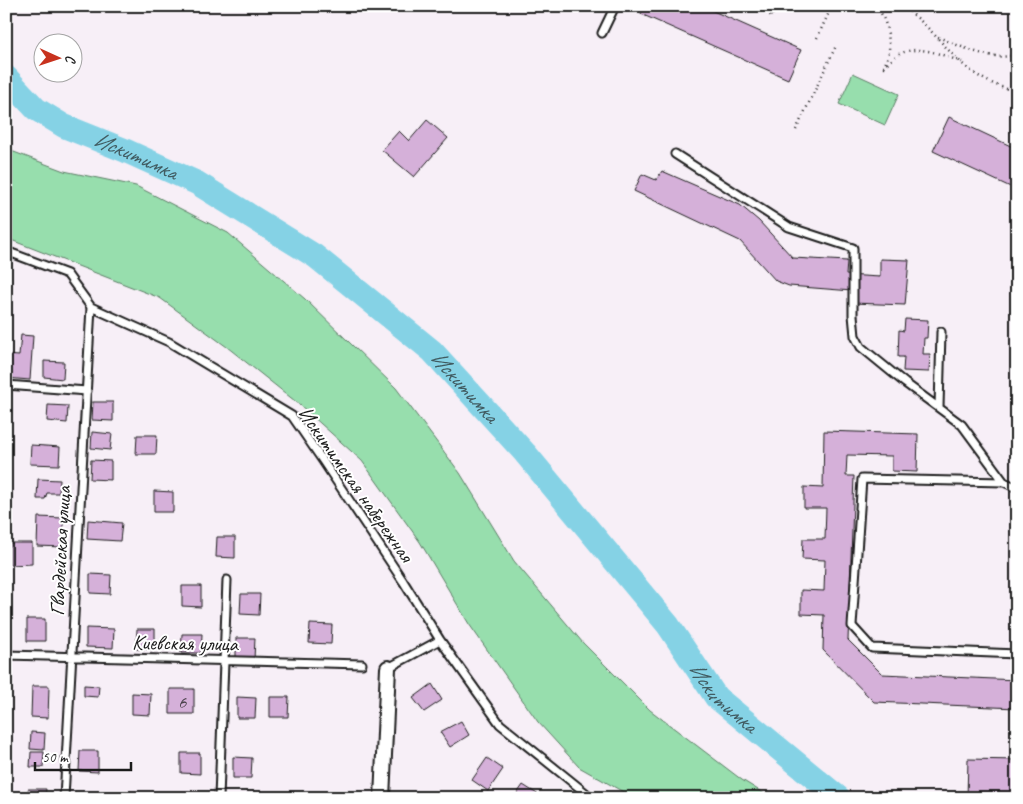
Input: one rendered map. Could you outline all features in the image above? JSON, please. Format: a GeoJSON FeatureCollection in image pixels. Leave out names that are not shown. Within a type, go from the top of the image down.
{"type":"FeatureCollection","features":[{"type":"Feature","properties":{"kind":"street"},"geometry":{"type":"LineString","coordinates":[[382,798],[388,668]]}},
{"type":"Feature","properties":{"kind":"lane"},"geometry":{"type":"LineString","coordinates":[[602,32],[615,6]]}},
{"type":"Feature","properties":{"kind":"lane"},"geometry":{"type":"LineString","coordinates":[[675,154],[789,227],[853,248],[853,315],[855,336],[861,347],[905,383],[962,425],[1004,482]]}},
{"type":"Feature","properties":{"kind":"lane","name":"Искитимская набережная"},"geometry":{"type":"LineString","coordinates":[[6,251],[67,274],[91,307],[169,342],[292,416],[398,573],[440,640],[500,724],[592,798]]}},
{"type":"Feature","properties":{"kind":"lane","name":"Гвардейская улица"},"geometry":{"type":"LineString","coordinates":[[64,798],[91,307]]}},
{"type":"Feature","properties":{"kind":"lane"},"geometry":{"type":"LineString","coordinates":[[939,407],[941,332]]}},
{"type":"Feature","properties":{"kind":"lane"},"geometry":{"type":"LineString","coordinates":[[6,385],[87,391]]}},
{"type":"Feature","properties":{"kind":"lane"},"geometry":{"type":"LineString","coordinates":[[1017,488],[1004,482],[862,479],[852,626],[872,648],[1017,654]]}},
{"type":"Feature","properties":{"kind":"lane"},"geometry":{"type":"LineString","coordinates":[[219,798],[227,580]]}},
{"type":"Feature","properties":{"kind":"lane"},"geometry":{"type":"LineString","coordinates":[[388,668],[440,640]]}},
{"type":"Feature","properties":{"kind":"lane","name":"Киевская улица"},"geometry":{"type":"LineString","coordinates":[[6,655],[362,664]]}},
{"type":"Feature","properties":{"kind":"path"},"geometry":{"type":"LineString","coordinates":[[774,6],[770,18],[779,6]]}},
{"type":"Feature","properties":{"kind":"path"},"geometry":{"type":"LineString","coordinates":[[817,38],[832,6]]}},
{"type":"Feature","properties":{"kind":"path"},"geometry":{"type":"LineString","coordinates":[[875,6],[879,10],[886,26],[889,51],[884,67],[898,55],[910,51],[924,50],[962,62]]}},
{"type":"Feature","properties":{"kind":"path"},"geometry":{"type":"LineString","coordinates":[[901,6],[916,16],[976,74],[1017,92]]}},
{"type":"Feature","properties":{"kind":"path"},"geometry":{"type":"LineString","coordinates":[[936,36],[989,56],[1017,55]]}},
{"type":"Feature","properties":{"kind":"path"},"geometry":{"type":"LineString","coordinates":[[796,130],[836,46]]}},
{"type":"Feature","properties":{"kind":"green space"},"geometry":{"type":"Polygon","coordinates":[[[853,73],[899,94],[885,125],[839,104],[853,73]]]}},
{"type":"Feature","properties":{"kind":"green space"},"geometry":{"type":"Polygon","coordinates":[[[6,149],[64,171],[136,186],[228,233],[305,299],[396,388],[460,473],[514,561],[583,643],[650,710],[742,780],[771,798],[634,798],[579,767],[538,722],[469,624],[420,542],[362,461],[300,405],[227,347],[160,298],[6,238],[6,149]]]}},
{"type":"Feature","properties":{"kind":"building"},"geometry":{"type":"Polygon","coordinates":[[[645,6],[702,6],[801,50],[788,79],[641,14],[645,6]]]}},
{"type":"Feature","properties":{"kind":"building"},"geometry":{"type":"Polygon","coordinates":[[[949,117],[1017,149],[1017,190],[933,151],[949,117]]]}},
{"type":"Feature","properties":{"kind":"building"},"geometry":{"type":"Polygon","coordinates":[[[427,120],[448,138],[414,177],[382,150],[399,131],[409,141],[427,120]]]}},
{"type":"Feature","properties":{"kind":"building"},"geometry":{"type":"Polygon","coordinates":[[[662,171],[740,205],[759,221],[793,258],[847,261],[846,275],[880,277],[880,259],[909,260],[905,305],[853,303],[852,291],[789,286],[776,281],[740,241],[634,191],[642,174],[656,180],[662,171]]]}},
{"type":"Feature","properties":{"kind":"building"},"geometry":{"type":"Polygon","coordinates":[[[905,319],[928,320],[927,338],[924,338],[923,354],[930,354],[929,372],[903,371],[904,357],[898,357],[899,330],[904,331],[905,319]]]}},
{"type":"Feature","properties":{"kind":"building"},"geometry":{"type":"Polygon","coordinates":[[[21,335],[33,336],[30,380],[6,378],[6,355],[19,356],[21,335]]]}},
{"type":"Feature","properties":{"kind":"building"},"geometry":{"type":"Polygon","coordinates":[[[44,361],[64,362],[63,379],[44,377],[44,361]]]}},
{"type":"Feature","properties":{"kind":"building"},"geometry":{"type":"Polygon","coordinates":[[[93,402],[113,402],[113,421],[92,420],[93,402]]]}},
{"type":"Feature","properties":{"kind":"building"},"geometry":{"type":"Polygon","coordinates":[[[48,405],[68,406],[67,423],[47,421],[48,405]]]}},
{"type":"Feature","properties":{"kind":"building"},"geometry":{"type":"Polygon","coordinates":[[[824,431],[918,434],[917,472],[892,471],[892,456],[847,455],[846,476],[854,476],[848,640],[882,674],[1017,680],[1017,708],[874,702],[823,650],[824,615],[801,614],[801,590],[824,591],[825,560],[802,559],[803,539],[825,539],[826,508],[804,508],[804,487],[823,488],[824,431]]]}},
{"type":"Feature","properties":{"kind":"building"},"geometry":{"type":"Polygon","coordinates":[[[92,432],[112,434],[110,450],[91,448],[92,432]]]}},
{"type":"Feature","properties":{"kind":"building"},"geometry":{"type":"Polygon","coordinates":[[[137,435],[157,435],[156,454],[136,454],[137,435]]]}},
{"type":"Feature","properties":{"kind":"building"},"geometry":{"type":"Polygon","coordinates":[[[31,445],[60,447],[59,465],[30,464],[31,445]]]}},
{"type":"Feature","properties":{"kind":"building"},"geometry":{"type":"Polygon","coordinates":[[[91,460],[111,461],[111,480],[90,479],[91,460]]]}},
{"type":"Feature","properties":{"kind":"building"},"geometry":{"type":"Polygon","coordinates":[[[38,479],[60,480],[59,493],[47,493],[45,499],[37,499],[38,479]]]}},
{"type":"Feature","properties":{"kind":"building"},"geometry":{"type":"Polygon","coordinates":[[[154,491],[173,492],[173,512],[154,512],[154,491]]]}},
{"type":"Feature","properties":{"kind":"building"},"geometry":{"type":"Polygon","coordinates":[[[38,517],[63,518],[63,547],[37,546],[38,517]]]}},
{"type":"Feature","properties":{"kind":"building"},"geometry":{"type":"Polygon","coordinates":[[[88,520],[122,523],[120,541],[87,539],[88,520]]]}},
{"type":"Feature","properties":{"kind":"building"},"geometry":{"type":"Polygon","coordinates":[[[217,537],[235,537],[235,558],[216,557],[217,537]]]}},
{"type":"Feature","properties":{"kind":"building"},"geometry":{"type":"Polygon","coordinates":[[[10,543],[32,543],[32,564],[10,565],[10,543]]]}},
{"type":"Feature","properties":{"kind":"building"},"geometry":{"type":"Polygon","coordinates":[[[90,574],[111,575],[110,594],[90,593],[90,574]]]}},
{"type":"Feature","properties":{"kind":"building"},"geometry":{"type":"Polygon","coordinates":[[[182,586],[201,586],[201,607],[182,606],[182,586]]]}},
{"type":"Feature","properties":{"kind":"building"},"geometry":{"type":"Polygon","coordinates":[[[241,594],[260,594],[259,615],[240,614],[241,594]]]}},
{"type":"Feature","properties":{"kind":"building"},"geometry":{"type":"Polygon","coordinates":[[[27,619],[45,619],[45,641],[27,641],[27,619]]]}},
{"type":"Feature","properties":{"kind":"building"},"geometry":{"type":"Polygon","coordinates":[[[310,624],[332,625],[331,644],[309,643],[310,624]]]}},
{"type":"Feature","properties":{"kind":"building"},"geometry":{"type":"Polygon","coordinates":[[[86,628],[114,629],[113,648],[86,647],[86,628]]]}},
{"type":"Feature","properties":{"kind":"building"},"geometry":{"type":"Polygon","coordinates":[[[137,629],[155,629],[155,650],[136,649],[137,629]]]}},
{"type":"Feature","properties":{"kind":"building"},"geometry":{"type":"Polygon","coordinates":[[[182,634],[202,634],[201,653],[181,653],[182,634]]]}},
{"type":"Feature","properties":{"kind":"building"},"geometry":{"type":"Polygon","coordinates":[[[236,638],[255,638],[254,659],[236,658],[236,638]]]}},
{"type":"Feature","properties":{"kind":"building"},"geometry":{"type":"Polygon","coordinates":[[[432,684],[442,700],[424,712],[413,698],[432,684]]]}},
{"type":"Feature","properties":{"kind":"building"},"geometry":{"type":"Polygon","coordinates":[[[84,685],[99,686],[98,697],[84,696],[84,685]]]}},
{"type":"Feature","properties":{"kind":"building"},"geometry":{"type":"Polygon","coordinates":[[[32,686],[49,686],[48,718],[31,717],[32,686]]]}},
{"type":"Feature","properties":{"kind":"building"},"geometry":{"type":"Polygon","coordinates":[[[170,689],[194,689],[194,714],[170,714],[170,689]]]}},
{"type":"Feature","properties":{"kind":"building"},"geometry":{"type":"Polygon","coordinates":[[[132,693],[151,694],[150,715],[132,714],[132,693]]]}},
{"type":"Feature","properties":{"kind":"building"},"geometry":{"type":"Polygon","coordinates":[[[237,697],[256,698],[255,718],[237,718],[237,697]]]}},
{"type":"Feature","properties":{"kind":"building"},"geometry":{"type":"Polygon","coordinates":[[[270,697],[289,697],[288,717],[270,717],[270,697]]]}},
{"type":"Feature","properties":{"kind":"building"},"geometry":{"type":"Polygon","coordinates":[[[461,721],[469,735],[450,747],[440,732],[461,721]]]}},
{"type":"Feature","properties":{"kind":"building"},"geometry":{"type":"Polygon","coordinates":[[[31,732],[45,733],[44,750],[30,749],[31,732]]]}},
{"type":"Feature","properties":{"kind":"building"},"geometry":{"type":"Polygon","coordinates":[[[80,751],[98,751],[98,772],[79,771],[80,751]]]}},
{"type":"Feature","properties":{"kind":"building"},"geometry":{"type":"Polygon","coordinates":[[[31,752],[44,752],[43,767],[30,767],[31,752]]]}},
{"type":"Feature","properties":{"kind":"building"},"geometry":{"type":"Polygon","coordinates":[[[181,753],[200,753],[200,774],[181,773],[181,753]]]}},
{"type":"Feature","properties":{"kind":"building"},"geometry":{"type":"Polygon","coordinates":[[[233,757],[252,758],[251,778],[233,778],[233,757]]]}},
{"type":"Feature","properties":{"kind":"building"},"geometry":{"type":"Polygon","coordinates":[[[487,758],[503,769],[488,791],[472,780],[487,758]]]}},
{"type":"Feature","properties":{"kind":"building"},"geometry":{"type":"Polygon","coordinates":[[[968,759],[1017,760],[1017,798],[967,798],[968,759]]]}},
{"type":"Feature","properties":{"kind":"building"},"geometry":{"type":"Polygon","coordinates":[[[523,785],[542,797],[542,798],[514,798],[523,785]]]}},
{"type":"Feature","properties":{"kind":"building"},"geometry":{"type":"Polygon","coordinates":[[[28,789],[46,789],[45,798],[28,798],[28,789]]]}},
{"type":"Feature","properties":{"kind":"building"},"geometry":{"type":"Polygon","coordinates":[[[181,792],[199,793],[199,798],[181,798],[181,792]]]}},
{"type":"Feature","properties":{"kind":"waterway","name":"Искитимка"},"geometry":{"type":"LineString","coordinates":[[6,77],[36,109],[64,126],[124,150],[197,183],[315,256],[432,351],[525,453],[668,625],[716,697],[839,798]]}}]}
